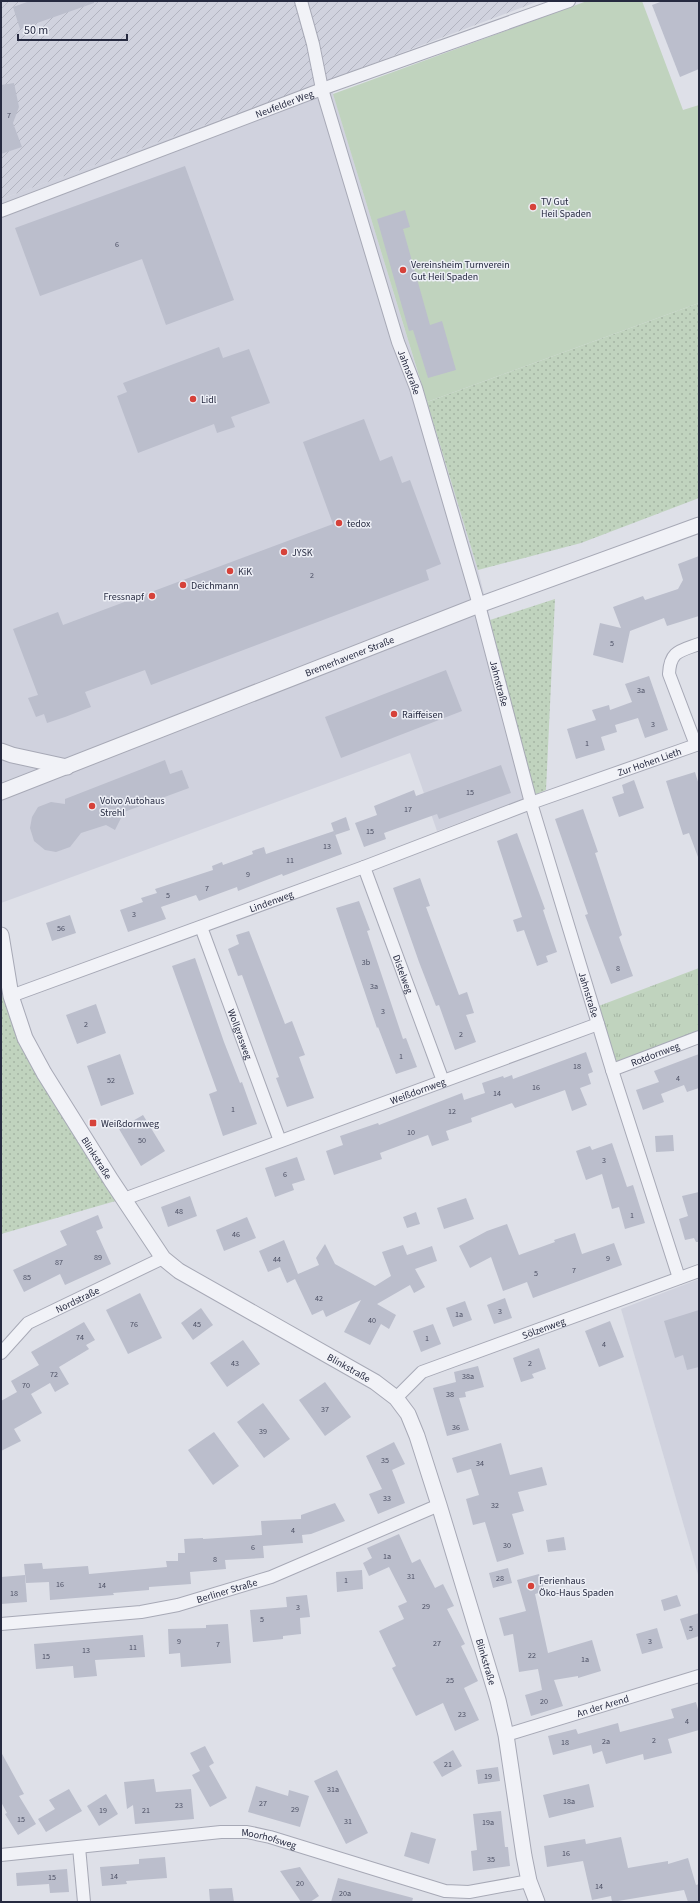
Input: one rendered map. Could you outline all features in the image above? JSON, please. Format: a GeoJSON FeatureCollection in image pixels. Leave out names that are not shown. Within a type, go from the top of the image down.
{"type":"FeatureCollection","features":[{"type":"Feature","properties":{"kind":"street","name":"Jahnstraße"},"geometry":{"type":"LineString","coordinates":[[301,1],[313,44],[322,89],[398,342],[416,388],[479,605],[531,803],[612,1070],[679,1278]]}},
{"type":"Feature","properties":{"kind":"street","name":"Neufelder Weg"},"geometry":{"type":"LineString","coordinates":[[1,211],[322,89],[568,1]]}},
{"type":"Feature","properties":{"kind":"street","name":"Bremerhavener Straße"},"geometry":{"type":"LineString","coordinates":[[1,792],[479,605],[699,525]]}},
{"type":"Feature","properties":{"kind":"street","name":"Zur Hohen Lieth"},"geometry":{"type":"LineString","coordinates":[[531,803],[697,747],[669,674],[670,662],[676,652],[699,644]]}},
{"type":"Feature","properties":{"kind":"street"},"geometry":{"type":"LineString","coordinates":[[1,751],[12,756],[67,766]]}},
{"type":"Feature","properties":{"kind":"street","name":"Lindenweg"},"geometry":{"type":"LineString","coordinates":[[11,996],[364,867],[531,803]]}},
{"type":"Feature","properties":{"kind":"street","name":"Distelweg"},"geometry":{"type":"LineString","coordinates":[[364,867],[443,1081]]}},
{"type":"Feature","properties":{"kind":"street","name":"Wollgrasweg"},"geometry":{"type":"LineString","coordinates":[[201,926],[280,1141]]}},
{"type":"Feature","properties":{"kind":"street","name":"Blinkstraße"},"geometry":{"type":"LineString","coordinates":[[1,935],[11,996],[17,1018],[28,1044],[61,1100],[124,1199],[164,1258],[179,1271],[353,1368],[375,1382],[396,1398],[408,1414],[417,1436],[439,1505],[498,1700],[506,1735],[529,1882],[537,1902]]}},
{"type":"Feature","properties":{"kind":"street","name":"Weißdornweg"},"geometry":{"type":"LineString","coordinates":[[124,1199],[598,1024]]}},
{"type":"Feature","properties":{"kind":"street","name":"Rotdornweg"},"geometry":{"type":"LineString","coordinates":[[612,1070],[699,1037]]}},
{"type":"Feature","properties":{"kind":"street","name":"Nordstraße"},"geometry":{"type":"LineString","coordinates":[[1,1353],[28,1323],[164,1258]]}},
{"type":"Feature","properties":{"kind":"street","name":"Sölzenweg"},"geometry":{"type":"LineString","coordinates":[[396,1398],[422,1372],[699,1271]]}},
{"type":"Feature","properties":{"kind":"street","name":"Berliner Straße"},"geometry":{"type":"LineString","coordinates":[[1,1624],[141,1612],[178,1605],[271,1577],[439,1505]]}},
{"type":"Feature","properties":{"kind":"street","name":"An der Arend"},"geometry":{"type":"LineString","coordinates":[[506,1735],[699,1676]]}},
{"type":"Feature","properties":{"kind":"street","name":"Moorhofsweg"},"geometry":{"type":"LineString","coordinates":[[1,1855],[221,1832],[247,1832],[270,1837],[445,1891],[468,1892],[529,1882]]}},
{"type":"Feature","properties":{"kind":"street"},"geometry":{"type":"LineString","coordinates":[[79,1847],[84,1902]]}},
{"type":"Feature","properties":{"kind":"shaded area"},"geometry":{"type":"Polygon","coordinates":[[[1,1],[539,1],[329,80],[1,199],[1,1]]]}},
{"type":"Feature","properties":{"kind":"shaded area"},"geometry":{"type":"Polygon","coordinates":[[[329,80],[478,570],[534,795],[437,831],[410,753],[1,903],[1,199],[329,80]]]}},
{"type":"Feature","properties":{"kind":"shaded area"},"geometry":{"type":"Polygon","coordinates":[[[699,1279],[699,1578],[621,1309],[699,1279]]]}},
{"type":"Feature","properties":{"kind":"green space","name":"TV Gut Heil Spaden"},"geometry":{"type":"Polygon","coordinates":[[[587,1],[642,1],[683,110],[699,105],[699,303],[427,402],[333,94],[587,1]]]}},
{"type":"Feature","properties":{"kind":"green space"},"geometry":{"type":"Polygon","coordinates":[[[699,303],[699,498],[581,543],[478,570],[427,402],[699,303]]]}},
{"type":"Feature","properties":{"kind":"green space"},"geometry":{"type":"Polygon","coordinates":[[[555,599],[546,790],[534,795],[490,620],[555,599]]]}},
{"type":"Feature","properties":{"kind":"green space"},"geometry":{"type":"Polygon","coordinates":[[[699,968],[699,1031],[615,1062],[596,1007],[699,968]]]}},
{"type":"Feature","properties":{"kind":"green space"},"geometry":{"type":"Polygon","coordinates":[[[1,987],[3,998],[20,1041],[119,1200],[1,1234],[1,987]]]}},
{"type":"Feature","properties":{"kind":"building"},"geometry":{"type":"Polygon","coordinates":[[[30,1],[94,1],[94,3],[20,29],[13,7],[30,1]]]}},
{"type":"Feature","properties":{"kind":"building"},"geometry":{"type":"Polygon","coordinates":[[[663,1],[699,1],[699,69],[680,77],[652,5],[663,1]]]}},
{"type":"Feature","properties":{"kind":"building"},"geometry":{"type":"Polygon","coordinates":[[[14,83],[19,107],[13,123],[22,147],[1,154],[1,85],[14,83]]]}},
{"type":"Feature","properties":{"kind":"building"},"geometry":{"type":"Polygon","coordinates":[[[185,166],[234,300],[166,325],[142,259],[40,296],[15,228],[185,166]]]}},
{"type":"Feature","properties":{"kind":"building"},"geometry":{"type":"Polygon","coordinates":[[[405,210],[410,227],[403,229],[430,325],[442,321],[456,370],[428,378],[413,330],[409,331],[377,219],[405,210]]]}},
{"type":"Feature","properties":{"kind":"building","name":"Lidl"},"geometry":{"type":"Polygon","coordinates":[[[219,347],[223,358],[249,349],[270,403],[231,417],[235,427],[217,433],[214,424],[138,453],[117,396],[127,392],[123,383],[219,347]]]}},
{"type":"Feature","properties":{"kind":"building"},"geometry":{"type":"Polygon","coordinates":[[[364,419],[380,461],[392,456],[402,483],[410,480],[441,564],[426,570],[429,580],[151,685],[145,670],[85,692],[91,707],[65,717],[47,723],[44,714],[36,717],[28,698],[38,695],[13,629],[58,612],[63,625],[333,524],[303,442],[364,419]]]}},
{"type":"Feature","properties":{"kind":"building"},"geometry":{"type":"Polygon","coordinates":[[[699,556],[699,616],[667,626],[664,618],[630,631],[623,663],[593,655],[600,623],[621,628],[613,607],[643,596],[645,600],[678,589],[683,580],[678,564],[699,556]]]}},
{"type":"Feature","properties":{"kind":"building","name":"Raiffeisen"},"geometry":{"type":"Polygon","coordinates":[[[446,670],[462,711],[341,758],[325,717],[446,670]]]}},
{"type":"Feature","properties":{"kind":"building"},"geometry":{"type":"Polygon","coordinates":[[[649,676],[668,730],[645,738],[638,718],[615,725],[617,732],[601,737],[605,750],[576,759],[567,729],[596,720],[592,710],[609,705],[610,710],[632,702],[625,684],[649,676]]]}},
{"type":"Feature","properties":{"kind":"building","name":"Volvo Autohaus Strehl"},"geometry":{"type":"Polygon","coordinates":[[[165,760],[170,774],[182,770],[189,788],[124,812],[115,830],[106,825],[81,833],[70,847],[56,852],[45,850],[34,841],[30,828],[32,817],[38,807],[51,802],[65,804],[65,799],[165,760]]]}},
{"type":"Feature","properties":{"kind":"building"},"geometry":{"type":"Polygon","coordinates":[[[501,765],[511,793],[439,819],[437,814],[384,833],[386,839],[364,847],[355,823],[377,815],[374,806],[414,790],[416,796],[501,765]]]}},
{"type":"Feature","properties":{"kind":"building"},"geometry":{"type":"Polygon","coordinates":[[[695,772],[699,785],[699,857],[689,833],[683,835],[666,781],[695,772]]]}},
{"type":"Feature","properties":{"kind":"building"},"geometry":{"type":"Polygon","coordinates":[[[634,780],[644,808],[619,817],[612,797],[624,793],[622,785],[634,780]]]}},
{"type":"Feature","properties":{"kind":"building"},"geometry":{"type":"Polygon","coordinates":[[[583,809],[598,852],[595,853],[622,935],[619,937],[633,976],[611,984],[585,915],[588,914],[555,819],[583,809]]]}},
{"type":"Feature","properties":{"kind":"building"},"geometry":{"type":"Polygon","coordinates":[[[346,817],[350,830],[335,835],[331,823],[346,817]]]}},
{"type":"Feature","properties":{"kind":"building"},"geometry":{"type":"Polygon","coordinates":[[[334,831],[342,854],[283,876],[282,874],[238,891],[237,887],[199,901],[196,895],[161,907],[166,919],[128,932],[120,910],[143,902],[141,898],[157,893],[155,889],[213,870],[212,866],[222,862],[223,865],[253,854],[252,851],[264,847],[266,854],[334,831]]]}},
{"type":"Feature","properties":{"kind":"building"},"geometry":{"type":"Polygon","coordinates":[[[517,833],[545,909],[543,910],[557,952],[546,956],[548,962],[537,966],[524,930],[517,932],[513,920],[522,917],[497,841],[517,833]]]}},
{"type":"Feature","properties":{"kind":"building"},"geometry":{"type":"Polygon","coordinates":[[[420,878],[430,906],[426,907],[459,995],[467,992],[474,1013],[466,1015],[476,1042],[455,1050],[439,1005],[436,1006],[419,962],[393,888],[420,878]]]}},
{"type":"Feature","properties":{"kind":"building"},"geometry":{"type":"Polygon","coordinates":[[[359,901],[370,930],[367,931],[403,1039],[406,1038],[417,1067],[396,1074],[378,1027],[377,1028],[336,908],[359,901]]]}},
{"type":"Feature","properties":{"kind":"building"},"geometry":{"type":"Polygon","coordinates":[[[70,915],[76,933],[52,941],[46,923],[70,915]]]}},
{"type":"Feature","properties":{"kind":"building"},"geometry":{"type":"Polygon","coordinates":[[[249,931],[285,1024],[292,1021],[305,1055],[299,1057],[314,1098],[287,1107],[276,1078],[279,1077],[242,975],[238,976],[228,949],[239,944],[236,935],[249,931]]]}},
{"type":"Feature","properties":{"kind":"building"},"geometry":{"type":"Polygon","coordinates":[[[195,958],[224,1042],[240,1083],[242,1082],[257,1124],[223,1136],[209,1094],[217,1091],[172,966],[195,958]]]}},
{"type":"Feature","properties":{"kind":"building"},"geometry":{"type":"Polygon","coordinates":[[[96,1004],[106,1033],[77,1044],[66,1015],[96,1004]]]}},
{"type":"Feature","properties":{"kind":"building"},"geometry":{"type":"Polygon","coordinates":[[[586,1052],[593,1072],[588,1074],[591,1084],[580,1088],[587,1105],[572,1111],[565,1090],[515,1108],[512,1103],[471,1118],[472,1122],[446,1131],[449,1140],[432,1146],[428,1135],[380,1153],[382,1159],[334,1175],[326,1151],[343,1145],[340,1136],[378,1123],[379,1125],[462,1093],[464,1100],[485,1093],[482,1083],[503,1076],[504,1078],[512,1075],[513,1079],[586,1052]]]}},
{"type":"Feature","properties":{"kind":"building"},"geometry":{"type":"Polygon","coordinates":[[[120,1054],[134,1094],[101,1106],[87,1066],[120,1054]]]}},
{"type":"Feature","properties":{"kind":"building"},"geometry":{"type":"Polygon","coordinates":[[[699,1054],[699,1088],[687,1092],[684,1085],[661,1094],[664,1102],[643,1110],[636,1090],[659,1082],[654,1071],[699,1054]]]}},
{"type":"Feature","properties":{"kind":"building"},"geometry":{"type":"Polygon","coordinates":[[[143,1115],[165,1151],[141,1166],[119,1129],[143,1115]]]}},
{"type":"Feature","properties":{"kind":"building"},"geometry":{"type":"Polygon","coordinates":[[[673,1135],[674,1151],[656,1152],[655,1136],[673,1135]]]}},
{"type":"Feature","properties":{"kind":"building"},"geometry":{"type":"Polygon","coordinates":[[[612,1143],[627,1187],[633,1185],[645,1223],[625,1229],[619,1207],[612,1209],[602,1174],[586,1180],[576,1151],[590,1146],[592,1150],[612,1143]]]}},
{"type":"Feature","properties":{"kind":"building"},"geometry":{"type":"Polygon","coordinates":[[[297,1157],[305,1180],[292,1184],[294,1190],[275,1197],[265,1168],[297,1157]]]}},
{"type":"Feature","properties":{"kind":"building"},"geometry":{"type":"Polygon","coordinates":[[[699,1192],[699,1242],[696,1242],[694,1238],[685,1240],[679,1219],[688,1216],[682,1196],[699,1192]]]}},
{"type":"Feature","properties":{"kind":"building"},"geometry":{"type":"Polygon","coordinates":[[[190,1196],[197,1216],[168,1227],[161,1207],[190,1196]]]}},
{"type":"Feature","properties":{"kind":"building"},"geometry":{"type":"Polygon","coordinates":[[[466,1198],[474,1219],[444,1229],[437,1208],[466,1198]]]}},
{"type":"Feature","properties":{"kind":"building"},"geometry":{"type":"Polygon","coordinates":[[[416,1212],[420,1224],[407,1228],[403,1217],[416,1212]]]}},
{"type":"Feature","properties":{"kind":"building"},"geometry":{"type":"Polygon","coordinates":[[[98,1215],[103,1228],[96,1231],[111,1264],[65,1285],[60,1274],[24,1292],[13,1270],[67,1245],[60,1231],[98,1215]]]}},
{"type":"Feature","properties":{"kind":"building"},"geometry":{"type":"Polygon","coordinates":[[[247,1217],[256,1238],[224,1251],[216,1230],[247,1217]]]}},
{"type":"Feature","properties":{"kind":"building"},"geometry":{"type":"Polygon","coordinates":[[[507,1224],[519,1255],[575,1233],[582,1254],[614,1243],[622,1265],[533,1298],[527,1282],[503,1291],[491,1257],[470,1268],[459,1246],[487,1231],[507,1224]]]}},
{"type":"Feature","properties":{"kind":"building"},"geometry":{"type":"Polygon","coordinates":[[[284,1240],[298,1274],[319,1265],[316,1258],[325,1244],[335,1264],[375,1286],[391,1276],[382,1252],[403,1245],[407,1255],[432,1246],[437,1261],[415,1269],[425,1287],[414,1293],[410,1285],[377,1304],[396,1315],[389,1329],[381,1324],[370,1345],[344,1332],[361,1300],[326,1317],[323,1310],[312,1315],[295,1279],[287,1283],[280,1267],[268,1272],[259,1251],[284,1240]]]}},
{"type":"Feature","properties":{"kind":"building"},"geometry":{"type":"Polygon","coordinates":[[[140,1293],[162,1338],[128,1354],[106,1310],[140,1293]]]}},
{"type":"Feature","properties":{"kind":"building"},"geometry":{"type":"Polygon","coordinates":[[[505,1298],[512,1318],[494,1324],[487,1305],[505,1298]]]}},
{"type":"Feature","properties":{"kind":"building"},"geometry":{"type":"Polygon","coordinates":[[[465,1301],[472,1320],[453,1327],[446,1308],[465,1301]]]}},
{"type":"Feature","properties":{"kind":"building"},"geometry":{"type":"Polygon","coordinates":[[[201,1308],[213,1325],[193,1340],[181,1323],[201,1308]]]}},
{"type":"Feature","properties":{"kind":"building"},"geometry":{"type":"Polygon","coordinates":[[[699,1310],[699,1367],[687,1370],[683,1355],[675,1358],[664,1321],[699,1310]]]}},
{"type":"Feature","properties":{"kind":"building"},"geometry":{"type":"Polygon","coordinates":[[[610,1321],[624,1357],[599,1367],[585,1331],[610,1321]]]}},
{"type":"Feature","properties":{"kind":"building"},"geometry":{"type":"Polygon","coordinates":[[[84,1322],[95,1340],[86,1345],[89,1349],[59,1367],[69,1384],[55,1392],[50,1383],[31,1394],[42,1413],[14,1429],[21,1441],[1,1451],[1,1401],[17,1392],[11,1381],[39,1365],[31,1352],[84,1322]]]}},
{"type":"Feature","properties":{"kind":"building"},"geometry":{"type":"Polygon","coordinates":[[[433,1324],[441,1344],[421,1352],[413,1331],[433,1324]]]}},
{"type":"Feature","properties":{"kind":"building"},"geometry":{"type":"Polygon","coordinates":[[[243,1340],[260,1364],[227,1387],[210,1363],[243,1340]]]}},
{"type":"Feature","properties":{"kind":"building"},"geometry":{"type":"Polygon","coordinates":[[[539,1348],[546,1369],[532,1374],[534,1378],[521,1382],[513,1358],[539,1348]]]}},
{"type":"Feature","properties":{"kind":"building"},"geometry":{"type":"Polygon","coordinates":[[[478,1366],[484,1387],[465,1392],[466,1397],[459,1398],[469,1430],[447,1436],[433,1388],[456,1382],[454,1372],[478,1366]]]}},
{"type":"Feature","properties":{"kind":"building"},"geometry":{"type":"Polygon","coordinates":[[[325,1382],[351,1417],[325,1436],[299,1400],[325,1382]]]}},
{"type":"Feature","properties":{"kind":"building"},"geometry":{"type":"Polygon","coordinates":[[[263,1403],[290,1439],[264,1458],[237,1422],[263,1403]]]}},
{"type":"Feature","properties":{"kind":"building"},"geometry":{"type":"Polygon","coordinates":[[[214,1432],[239,1466],[213,1485],[188,1450],[214,1432]]]}},
{"type":"Feature","properties":{"kind":"building"},"geometry":{"type":"Polygon","coordinates":[[[394,1442],[405,1464],[392,1470],[405,1503],[378,1514],[369,1494],[382,1489],[366,1456],[394,1442]]]}},
{"type":"Feature","properties":{"kind":"building"},"geometry":{"type":"Polygon","coordinates":[[[501,1443],[510,1475],[542,1467],[547,1485],[518,1492],[524,1511],[512,1514],[524,1554],[497,1562],[485,1522],[473,1525],[466,1499],[479,1495],[471,1469],[457,1473],[452,1458],[501,1443]]]}},
{"type":"Feature","properties":{"kind":"building"},"geometry":{"type":"Polygon","coordinates":[[[335,1503],[345,1521],[311,1534],[302,1535],[303,1543],[263,1546],[264,1558],[225,1560],[226,1569],[190,1572],[191,1584],[149,1587],[149,1590],[113,1593],[114,1595],[50,1600],[49,1582],[26,1583],[24,1564],[42,1563],[43,1569],[88,1566],[89,1574],[167,1567],[166,1561],[178,1561],[178,1553],[185,1553],[184,1539],[262,1535],[261,1521],[301,1519],[301,1515],[335,1503]]]}},
{"type":"Feature","properties":{"kind":"building"},"geometry":{"type":"Polygon","coordinates":[[[399,1534],[412,1563],[420,1559],[435,1588],[443,1584],[454,1606],[447,1609],[465,1644],[461,1646],[478,1681],[464,1688],[479,1720],[455,1731],[443,1703],[416,1716],[392,1668],[396,1666],[379,1631],[404,1619],[398,1606],[407,1602],[389,1567],[369,1576],[363,1563],[372,1558],[367,1548],[399,1534]]]}},
{"type":"Feature","properties":{"kind":"building"},"geometry":{"type":"Polygon","coordinates":[[[564,1537],[566,1550],[548,1552],[546,1540],[564,1537]]]}},
{"type":"Feature","properties":{"kind":"building"},"geometry":{"type":"Polygon","coordinates":[[[508,1568],[512,1583],[493,1588],[489,1573],[508,1568]]]}},
{"type":"Feature","properties":{"kind":"building"},"geometry":{"type":"Polygon","coordinates":[[[362,1570],[363,1589],[337,1592],[336,1572],[362,1570]]]}},
{"type":"Feature","properties":{"kind":"building"},"geometry":{"type":"Polygon","coordinates":[[[539,1574],[545,1591],[535,1594],[548,1653],[592,1640],[601,1671],[578,1678],[578,1676],[554,1680],[563,1706],[531,1716],[525,1695],[542,1690],[538,1669],[519,1672],[513,1634],[504,1636],[499,1618],[526,1611],[517,1580],[539,1574]]]}},
{"type":"Feature","properties":{"kind":"building"},"geometry":{"type":"Polygon","coordinates":[[[25,1575],[27,1602],[1,1604],[1,1577],[25,1575]]]}},
{"type":"Feature","properties":{"kind":"building"},"geometry":{"type":"Polygon","coordinates":[[[307,1595],[310,1617],[300,1618],[301,1634],[283,1636],[283,1639],[253,1642],[250,1610],[287,1607],[286,1597],[307,1595]]]}},
{"type":"Feature","properties":{"kind":"building"},"geometry":{"type":"Polygon","coordinates":[[[677,1595],[681,1606],[664,1611],[661,1600],[677,1595]]]}},
{"type":"Feature","properties":{"kind":"building"},"geometry":{"type":"Polygon","coordinates":[[[699,1613],[699,1636],[687,1640],[680,1619],[699,1613]]]}},
{"type":"Feature","properties":{"kind":"building"},"geometry":{"type":"Polygon","coordinates":[[[228,1624],[231,1663],[181,1667],[180,1653],[169,1654],[168,1629],[206,1628],[206,1625],[228,1624]]]}},
{"type":"Feature","properties":{"kind":"building"},"geometry":{"type":"Polygon","coordinates":[[[657,1628],[663,1648],[642,1654],[636,1634],[657,1628]]]}},
{"type":"Feature","properties":{"kind":"building"},"geometry":{"type":"Polygon","coordinates":[[[143,1635],[145,1657],[95,1660],[97,1676],[74,1678],[73,1666],[36,1669],[34,1644],[143,1635]]]}},
{"type":"Feature","properties":{"kind":"building"},"geometry":{"type":"Polygon","coordinates":[[[696,1702],[699,1713],[699,1730],[668,1739],[672,1753],[644,1760],[643,1754],[606,1764],[602,1751],[593,1754],[591,1745],[553,1755],[548,1736],[576,1729],[578,1734],[618,1723],[620,1732],[674,1718],[671,1709],[696,1702]]]}},
{"type":"Feature","properties":{"kind":"building"},"geometry":{"type":"Polygon","coordinates":[[[205,1746],[214,1763],[209,1766],[227,1798],[210,1807],[192,1775],[200,1771],[190,1753],[205,1746]]]}},
{"type":"Feature","properties":{"kind":"building"},"geometry":{"type":"Polygon","coordinates":[[[453,1750],[462,1766],[442,1777],[433,1762],[453,1750]]]}},
{"type":"Feature","properties":{"kind":"building"},"geometry":{"type":"Polygon","coordinates":[[[1,1752],[24,1794],[19,1796],[36,1824],[18,1835],[5,1814],[7,1813],[1,1802],[1,1752]]]}},
{"type":"Feature","properties":{"kind":"building"},"geometry":{"type":"Polygon","coordinates":[[[498,1767],[500,1781],[478,1784],[476,1770],[498,1767]]]}},
{"type":"Feature","properties":{"kind":"building"},"geometry":{"type":"Polygon","coordinates":[[[337,1770],[368,1833],[346,1844],[314,1781],[337,1770]]]}},
{"type":"Feature","properties":{"kind":"building"},"geometry":{"type":"Polygon","coordinates":[[[154,1779],[156,1792],[191,1789],[194,1819],[135,1824],[133,1805],[127,1809],[124,1782],[154,1779]]]}},
{"type":"Feature","properties":{"kind":"building"},"geometry":{"type":"Polygon","coordinates":[[[589,1784],[594,1807],[549,1818],[543,1795],[589,1784]]]}},
{"type":"Feature","properties":{"kind":"building"},"geometry":{"type":"Polygon","coordinates":[[[256,1786],[288,1796],[289,1790],[309,1796],[300,1827],[248,1812],[256,1786]]]}},
{"type":"Feature","properties":{"kind":"building"},"geometry":{"type":"Polygon","coordinates":[[[69,1789],[82,1811],[46,1832],[38,1819],[55,1809],[49,1800],[69,1789]]]}},
{"type":"Feature","properties":{"kind":"building"},"geometry":{"type":"Polygon","coordinates":[[[106,1794],[118,1814],[99,1826],[87,1806],[106,1794]]]}},
{"type":"Feature","properties":{"kind":"building"},"geometry":{"type":"Polygon","coordinates":[[[501,1811],[505,1847],[508,1847],[510,1866],[473,1871],[471,1851],[477,1850],[473,1814],[501,1811]]]}},
{"type":"Feature","properties":{"kind":"building"},"geometry":{"type":"Polygon","coordinates":[[[411,1832],[436,1839],[429,1864],[404,1856],[411,1832]]]}},
{"type":"Feature","properties":{"kind":"building"},"geometry":{"type":"Polygon","coordinates":[[[621,1837],[628,1868],[668,1861],[668,1864],[688,1858],[696,1885],[699,1884],[699,1902],[688,1902],[684,1890],[612,1902],[611,1896],[592,1900],[583,1861],[547,1867],[544,1846],[585,1839],[586,1844],[621,1837]]]}},
{"type":"Feature","properties":{"kind":"building"},"geometry":{"type":"Polygon","coordinates":[[[165,1857],[167,1878],[126,1881],[127,1884],[102,1886],[100,1867],[139,1864],[139,1859],[165,1857]]]}},
{"type":"Feature","properties":{"kind":"building"},"geometry":{"type":"Polygon","coordinates":[[[300,1867],[319,1896],[310,1902],[301,1902],[280,1871],[300,1867]]]}},
{"type":"Feature","properties":{"kind":"building"},"geometry":{"type":"Polygon","coordinates":[[[67,1869],[69,1892],[50,1893],[49,1884],[17,1886],[16,1873],[67,1869]]]}},
{"type":"Feature","properties":{"kind":"building"},"geometry":{"type":"Polygon","coordinates":[[[338,1878],[413,1898],[412,1902],[331,1902],[338,1878]]]}},
{"type":"Feature","properties":{"kind":"building"},"geometry":{"type":"Polygon","coordinates":[[[232,1888],[234,1902],[210,1902],[209,1889],[232,1888]]]}},
{"type":"Feature","properties":{"kind":"place","name":"TV Gut Heil Spaden"},"geometry":{"type":"Point","coordinates":[533,207]}},
{"type":"Feature","properties":{"kind":"place","name":"Vereinsheim Turnverein Gut Heil Spaden"},"geometry":{"type":"Point","coordinates":[403,270]}},
{"type":"Feature","properties":{"kind":"place","name":"Lidl"},"geometry":{"type":"Point","coordinates":[193,399]}},
{"type":"Feature","properties":{"kind":"place","name":"tedox"},"geometry":{"type":"Point","coordinates":[339,523]}},
{"type":"Feature","properties":{"kind":"place","name":"JYSK"},"geometry":{"type":"Point","coordinates":[284,552]}},
{"type":"Feature","properties":{"kind":"place","name":"KiK"},"geometry":{"type":"Point","coordinates":[230,571]}},
{"type":"Feature","properties":{"kind":"place","name":"Deichmann"},"geometry":{"type":"Point","coordinates":[183,585]}},
{"type":"Feature","properties":{"kind":"place","name":"Fressnapf"},"geometry":{"type":"Point","coordinates":[152,596]}},
{"type":"Feature","properties":{"kind":"place","name":"Raiffeisen"},"geometry":{"type":"Point","coordinates":[394,714]}},
{"type":"Feature","properties":{"kind":"place","name":"Volvo Autohaus Strehl"},"geometry":{"type":"Point","coordinates":[92,806]}},
{"type":"Feature","properties":{"kind":"place","name":"Weißdornweg"},"geometry":{"type":"Point","coordinates":[93,1123]}},
{"type":"Feature","properties":{"kind":"place","name":"Ferienhaus Öko-Haus Spaden"},"geometry":{"type":"Point","coordinates":[531,1586]}}]}
